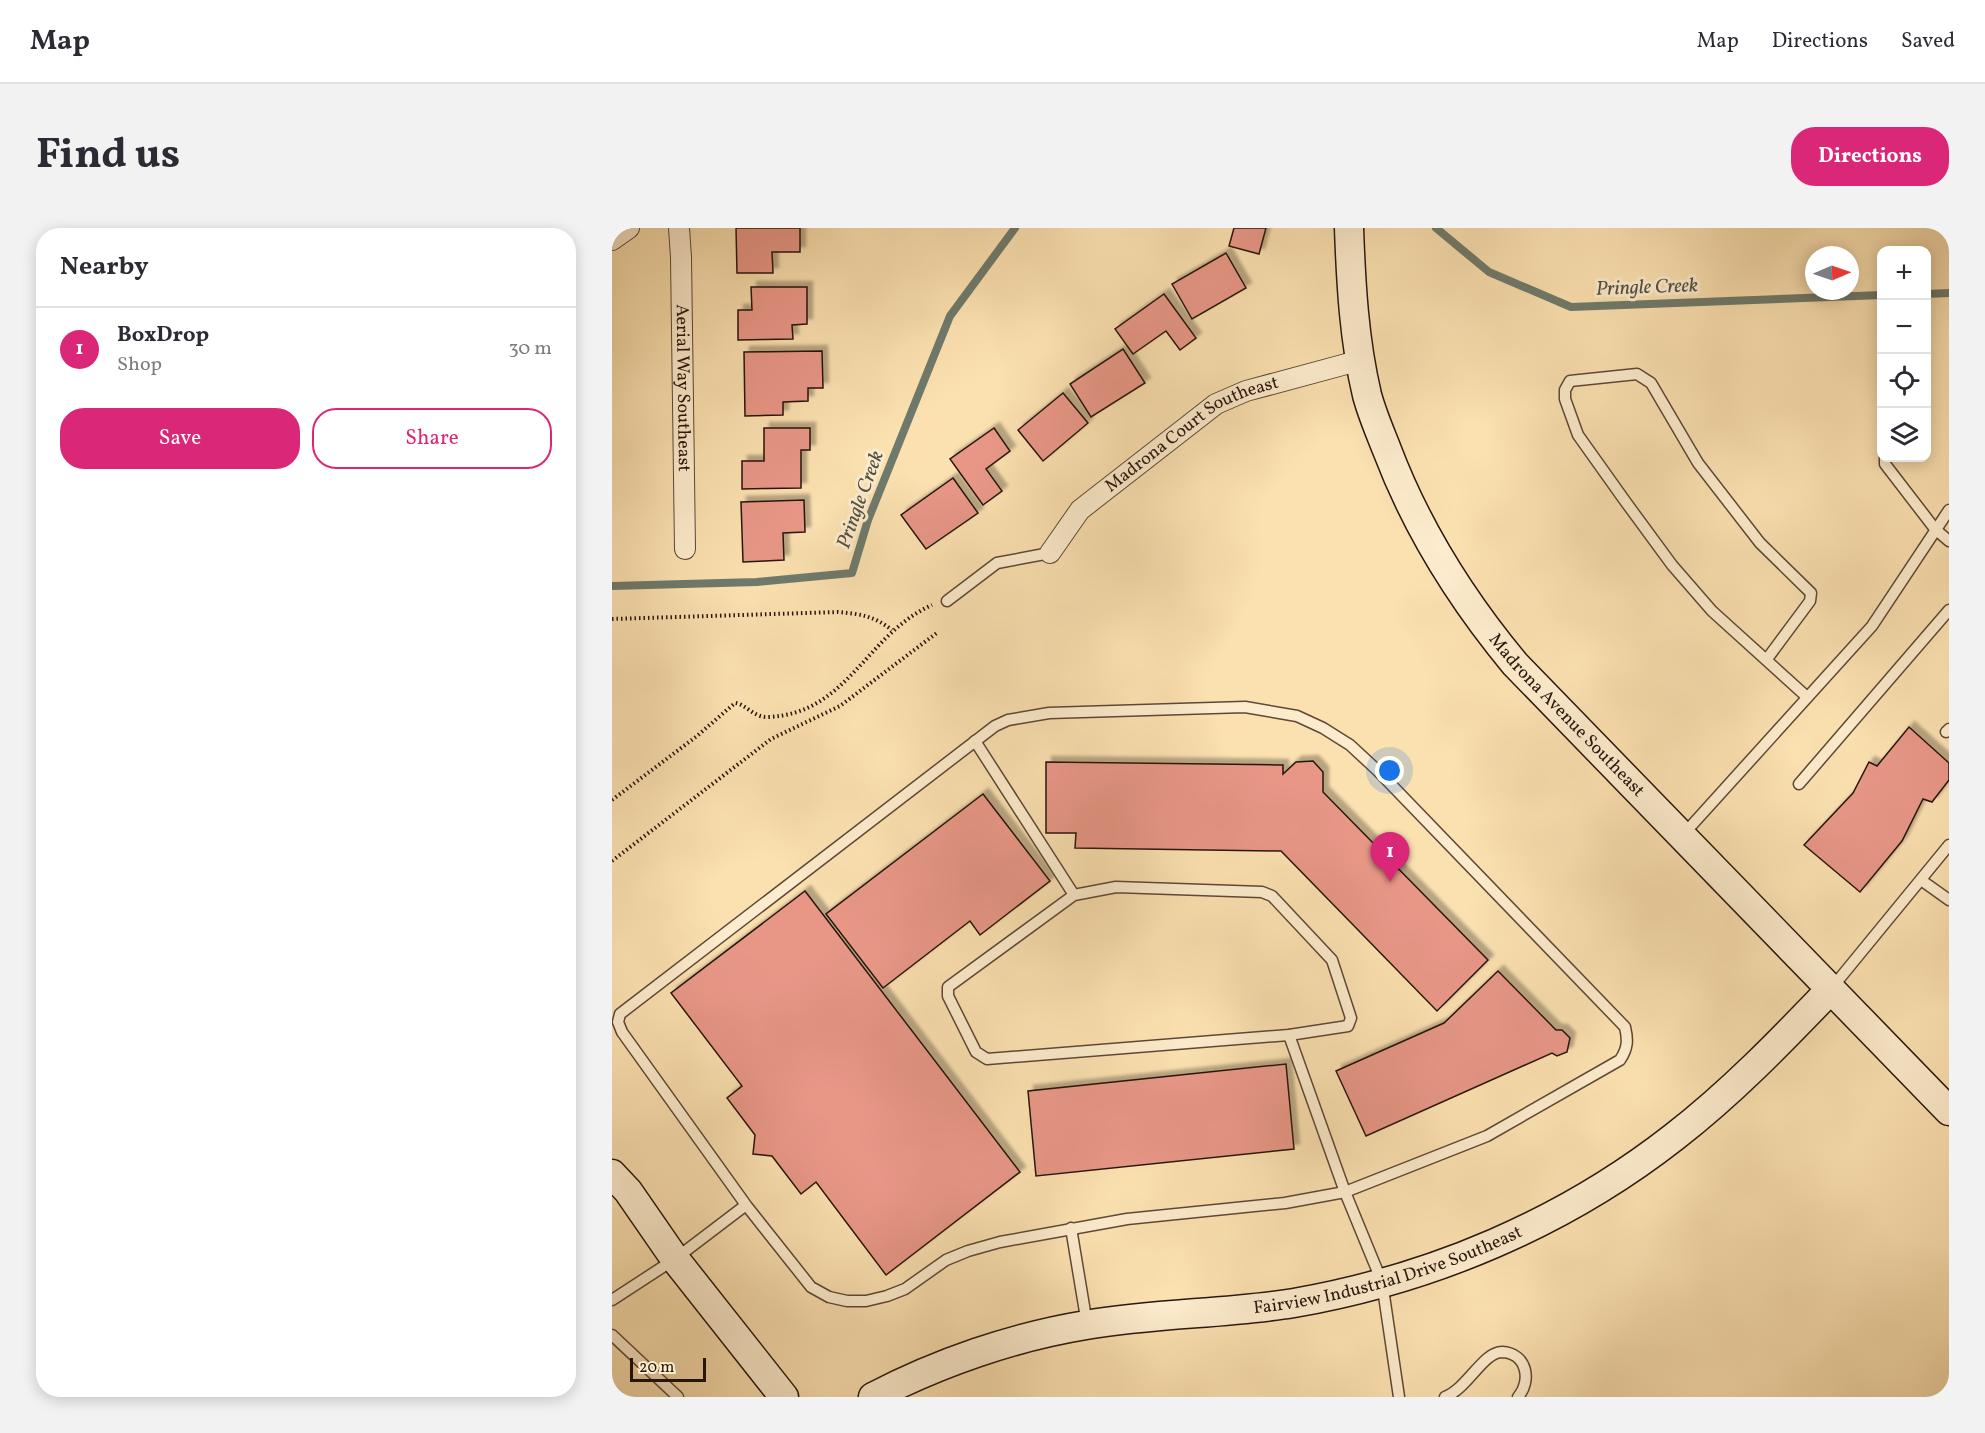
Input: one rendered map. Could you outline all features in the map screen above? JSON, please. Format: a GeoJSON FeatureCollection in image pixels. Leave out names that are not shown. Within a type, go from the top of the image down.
{"type":"FeatureCollection","features":[{"type":"Feature","properties":{"kind":"main road","name":"Madrona Avenue Southeast"},"geometry":{"type":"LineString","coordinates":[[1349,228],[1355,325],[1367,396],[1400,484],[1419,525],[1482,624],[1515,664],[1949,1111]]}},
{"type":"Feature","properties":{"kind":"main road","name":"Fairview Industrial Drive Southeast"},"geometry":{"type":"LineString","coordinates":[[873,1397],[950,1364],[1004,1345],[1087,1324],[1292,1303],[1382,1282],[1485,1248],[1575,1204],[1608,1184],[1674,1137],[1710,1108],[1788,1034],[1830,990]]}},
{"type":"Feature","properties":{"kind":"main road"},"geometry":{"type":"LineString","coordinates":[[612,1174],[628,1191],[675,1259],[784,1397]]}},
{"type":"Feature","properties":{"kind":"street"},"geometry":{"type":"LineString","coordinates":[[612,240],[630,228]]}},
{"type":"Feature","properties":{"kind":"street","name":"Aerial Way Southeast"},"geometry":{"type":"LineString","coordinates":[[679,228],[685,549]]}},
{"type":"Feature","properties":{"kind":"street","name":"Madrona Court Southeast"},"geometry":{"type":"LineString","coordinates":[[1050,553],[1080,510],[1216,404],[1246,392],[1361,360]]}},
{"type":"Feature","properties":{"kind":"lane"},"geometry":{"type":"LineString","coordinates":[[1767,659],[1810,601],[1811,593],[1760,543],[1698,463],[1651,383],[1637,374],[1570,381],[1565,390],[1565,399],[1578,435],[1672,565],[1712,611],[1807,697]]}},
{"type":"Feature","properties":{"kind":"lane"},"geometry":{"type":"LineString","coordinates":[[1885,462],[1935,529],[1949,540]]}},
{"type":"Feature","properties":{"kind":"lane"},"geometry":{"type":"LineString","coordinates":[[1682,837],[1879,618],[1949,510]]}},
{"type":"Feature","properties":{"kind":"lane"},"geometry":{"type":"LineString","coordinates":[[947,600],[997,562],[1050,553]]}},
{"type":"Feature","properties":{"kind":"lane"},"geometry":{"type":"LineString","coordinates":[[1799,784],[1949,610]]}},
{"type":"Feature","properties":{"kind":"lane"},"geometry":{"type":"LineString","coordinates":[[1245,707],[1297,716],[1323,728],[1350,745],[1377,770],[1625,1027],[1628,1039],[1626,1050],[1620,1060],[1487,1136],[1345,1192],[1285,1203],[1127,1219],[1000,1242],[946,1260],[905,1289],[866,1301],[829,1297],[811,1287],[746,1205],[622,1032],[618,1022],[620,1014],[975,741],[995,726],[1008,720],[1049,713],[1245,707]]}},
{"type":"Feature","properties":{"kind":"lane"},"geometry":{"type":"LineString","coordinates":[[975,741],[1074,895]]}},
{"type":"Feature","properties":{"kind":"lane"},"geometry":{"type":"LineString","coordinates":[[1830,990],[1949,845]]}},
{"type":"Feature","properties":{"kind":"lane"},"geometry":{"type":"LineString","coordinates":[[1920,880],[1949,900]]}},
{"type":"Feature","properties":{"kind":"lane"},"geometry":{"type":"LineString","coordinates":[[1116,887],[1262,892],[1272,896],[1332,960],[1351,1018],[1348,1026],[1289,1035],[987,1059],[980,1056],[948,996],[948,987],[1074,895],[1116,887]]}},
{"type":"Feature","properties":{"kind":"lane"},"geometry":{"type":"LineString","coordinates":[[1289,1035],[1345,1192],[1382,1282],[1399,1397]]}},
{"type":"Feature","properties":{"kind":"lane"},"geometry":{"type":"LineString","coordinates":[[612,1300],[675,1259],[746,1205]]}},
{"type":"Feature","properties":{"kind":"lane"},"geometry":{"type":"LineString","coordinates":[[1071,1228],[1087,1324]]}},
{"type":"Feature","properties":{"kind":"lane"},"geometry":{"type":"LineString","coordinates":[[612,1335],[678,1397]]}},
{"type":"Feature","properties":{"kind":"lane"},"geometry":{"type":"LineString","coordinates":[[1445,1397],[1462,1388],[1487,1358],[1495,1353],[1504,1352],[1520,1359],[1527,1372],[1526,1382],[1518,1397]]}},
{"type":"Feature","properties":{"kind":"path"},"geometry":{"type":"LineString","coordinates":[[612,800],[697,736],[735,703],[739,703],[759,716],[768,717],[816,705],[853,675],[892,630],[909,617],[947,600]]}},
{"type":"Feature","properties":{"kind":"path"},"geometry":{"type":"LineString","coordinates":[[612,619],[838,612],[875,618],[892,630]]}},
{"type":"Feature","properties":{"kind":"path"},"geometry":{"type":"LineString","coordinates":[[612,861],[771,739],[840,706],[938,632]]}},
{"type":"Feature","properties":{"kind":"building"},"geometry":{"type":"Polygon","coordinates":[[[736,228],[800,228],[800,252],[772,252],[773,273],[737,273],[736,228]]]}},
{"type":"Feature","properties":{"kind":"building"},"geometry":{"type":"Polygon","coordinates":[[[1234,228],[1266,228],[1259,254],[1229,246],[1234,228]]]}},
{"type":"Feature","properties":{"kind":"building"},"geometry":{"type":"Polygon","coordinates":[[[1226,253],[1246,288],[1192,319],[1172,284],[1226,253]]]}},
{"type":"Feature","properties":{"kind":"building"},"geometry":{"type":"Polygon","coordinates":[[[751,287],[807,287],[807,324],[792,325],[793,339],[738,340],[738,310],[752,310],[751,287]]]}},
{"type":"Feature","properties":{"kind":"building"},"geometry":{"type":"Polygon","coordinates":[[[1164,294],[1196,338],[1180,350],[1166,331],[1133,354],[1115,329],[1164,294]]]}},
{"type":"Feature","properties":{"kind":"building"},"geometry":{"type":"Polygon","coordinates":[[[1123,349],[1145,383],[1091,417],[1070,384],[1123,349]]]}},
{"type":"Feature","properties":{"kind":"building"},"geometry":{"type":"Polygon","coordinates":[[[822,351],[823,388],[808,388],[808,401],[783,402],[783,415],[745,416],[744,352],[822,351]]]}},
{"type":"Feature","properties":{"kind":"building"},"geometry":{"type":"Polygon","coordinates":[[[1063,393],[1088,423],[1043,461],[1018,430],[1063,393]]]}},
{"type":"Feature","properties":{"kind":"building"},"geometry":{"type":"Polygon","coordinates":[[[764,428],[810,428],[810,450],[801,450],[801,488],[742,489],[742,461],[764,461],[764,428]]]}},
{"type":"Feature","properties":{"kind":"building"},"geometry":{"type":"Polygon","coordinates":[[[994,428],[1010,451],[986,469],[1002,491],[983,505],[950,459],[994,428]]]}},
{"type":"Feature","properties":{"kind":"building"},"geometry":{"type":"Polygon","coordinates":[[[953,478],[978,513],[926,549],[901,515],[953,478]]]}},
{"type":"Feature","properties":{"kind":"building"},"geometry":{"type":"Polygon","coordinates":[[[804,500],[805,532],[783,533],[784,560],[743,562],[741,502],[804,500]]]}},
{"type":"Feature","properties":{"kind":"building"},"geometry":{"type":"Polygon","coordinates":[[[1909,727],[1949,763],[1949,780],[1932,802],[1923,799],[1902,841],[1860,892],[1804,845],[1853,793],[1869,762],[1877,766],[1909,727]]]}},
{"type":"Feature","properties":{"kind":"building"},"geometry":{"type":"Polygon","coordinates":[[[1313,761],[1323,772],[1323,792],[1488,960],[1437,1011],[1281,851],[1075,848],[1076,833],[1046,833],[1046,762],[1283,765],[1283,774],[1296,762],[1313,761]]]}},
{"type":"Feature","properties":{"kind":"building"},"geometry":{"type":"Polygon","coordinates":[[[983,794],[1050,881],[980,935],[970,921],[883,988],[826,914],[983,794]]]}},
{"type":"Feature","properties":{"kind":"building"},"geometry":{"type":"Polygon","coordinates":[[[805,891],[1020,1172],[886,1275],[816,1182],[801,1194],[772,1156],[753,1154],[755,1135],[727,1098],[742,1086],[671,993],[805,891]]]}},
{"type":"Feature","properties":{"kind":"building"},"geometry":{"type":"Polygon","coordinates":[[[1498,971],[1556,1030],[1562,1030],[1570,1038],[1567,1052],[1557,1056],[1552,1053],[1366,1136],[1336,1071],[1444,1023],[1498,971]]]}},
{"type":"Feature","properties":{"kind":"building"},"geometry":{"type":"Polygon","coordinates":[[[1286,1064],[1294,1149],[1036,1176],[1028,1091],[1286,1064]]]}},
{"type":"Feature","properties":{"kind":"waterway","name":"Pringle Creek"},"geometry":{"type":"LineString","coordinates":[[612,586],[757,582],[852,573],[868,520],[950,316],[1015,228]]}},
{"type":"Feature","properties":{"kind":"waterway","name":"Pringle Creek"},"geometry":{"type":"LineString","coordinates":[[1436,228],[1489,272],[1571,307],[1877,295]]}},
{"type":"Feature","properties":{"kind":"waterway","name":"Pringle Creek"},"geometry":{"type":"LineString","coordinates":[[1931,294],[1949,293]]}},
{"type":"Feature","properties":{"kind":"place","name":"BoxDrop"},"geometry":{"type":"Point","coordinates":[1390,882]}}]}
